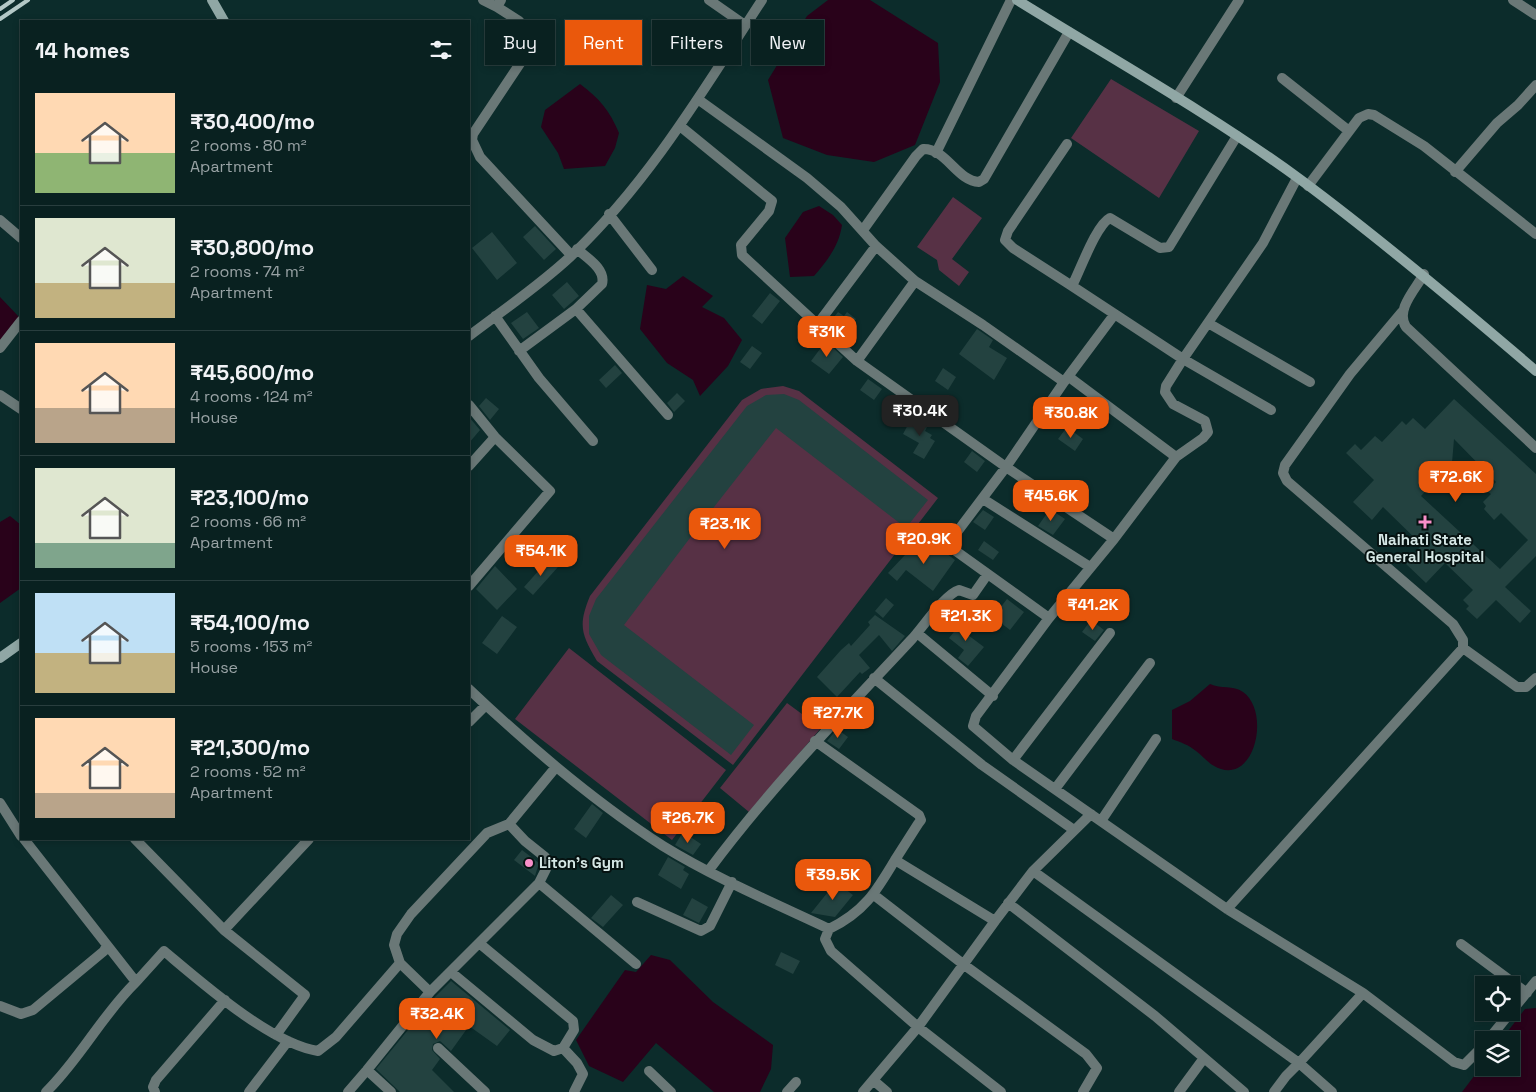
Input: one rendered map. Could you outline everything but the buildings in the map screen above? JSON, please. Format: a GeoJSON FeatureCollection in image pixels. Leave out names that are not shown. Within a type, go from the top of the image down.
{"type":"FeatureCollection","features":[{"type":"Feature","properties":{"kind":"street"},"geometry":{"type":"LineString","coordinates":[[212,0],[223,20]]}},
{"type":"Feature","properties":{"kind":"street"},"geometry":{"type":"LineString","coordinates":[[483,0],[499,4],[519,21],[525,28],[528,43],[521,62],[473,134],[474,148],[574,252],[599,269],[603,280],[602,284],[576,309],[519,351]]}},
{"type":"Feature","properties":{"kind":"street"},"geometry":{"type":"LineString","coordinates":[[709,0],[745,25]]}},
{"type":"Feature","properties":{"kind":"street"},"geometry":{"type":"LineString","coordinates":[[470,335],[541,282],[574,252],[609,214],[699,100],[762,0]]}},
{"type":"Feature","properties":{"kind":"street"},"geometry":{"type":"LineString","coordinates":[[936,153],[1011,0]]}},
{"type":"Feature","properties":{"kind":"street"},"geometry":{"type":"LineString","coordinates":[[1017,0],[1237,136],[1297,178],[1424,274],[1536,371]]}},
{"type":"Feature","properties":{"kind":"street"},"geometry":{"type":"LineString","coordinates":[[1176,98],[1239,0]]}},
{"type":"Feature","properties":{"kind":"street"},"geometry":{"type":"LineString","coordinates":[[1513,0],[1536,16]]}},
{"type":"Feature","properties":{"kind":"street"},"geometry":{"type":"LineString","coordinates":[[863,230],[920,152],[928,149],[936,153],[968,180],[979,182],[984,179],[1069,32]]}},
{"type":"Feature","properties":{"kind":"street"},"geometry":{"type":"LineString","coordinates":[[1282,78],[1349,131]]}},
{"type":"Feature","properties":{"kind":"street"},"geometry":{"type":"LineString","coordinates":[[1455,172],[1497,123],[1518,105],[1536,85]]}},
{"type":"Feature","properties":{"kind":"street"},"geometry":{"type":"LineString","coordinates":[[699,100],[807,178],[841,207],[876,246],[915,281],[983,324],[1176,457]]}},
{"type":"Feature","properties":{"kind":"street"},"geometry":{"type":"LineString","coordinates":[[1308,186],[1362,115],[1374,115],[1424,146],[1536,234]]}},
{"type":"Feature","properties":{"kind":"street"},"geometry":{"type":"LineString","coordinates":[[680,126],[772,201],[769,211],[744,241],[740,250],[742,255],[777,290],[857,361],[1006,467],[1114,539]]}},
{"type":"Feature","properties":{"kind":"street"},"geometry":{"type":"LineString","coordinates":[[1072,286],[1097,234],[1104,223],[1110,218],[1160,248],[1169,247],[1237,136]]}},
{"type":"Feature","properties":{"kind":"street"},"geometry":{"type":"LineString","coordinates":[[1067,144],[1008,231],[1004,240],[1013,248],[1183,359],[1271,410]]}},
{"type":"Feature","properties":{"kind":"street"},"geometry":{"type":"LineString","coordinates":[[1297,178],[1263,243],[1166,386],[1165,392],[1173,404],[1205,421],[1208,432],[1203,438],[1176,457],[1114,539],[1049,618],[993,696],[976,716],[973,726],[1013,760],[1226,910],[1362,993],[1460,1064],[1464,1065],[1475,1055]]}},
{"type":"Feature","properties":{"kind":"street"},"geometry":{"type":"LineString","coordinates":[[609,214],[652,270]]}},
{"type":"Feature","properties":{"kind":"street"},"geometry":{"type":"LineString","coordinates":[[0,220],[20,237]]}},
{"type":"Feature","properties":{"kind":"street"},"geometry":{"type":"LineString","coordinates":[[816,325],[876,246]]}},
{"type":"Feature","properties":{"kind":"street"},"geometry":{"type":"LineString","coordinates":[[1226,910],[1463,648],[1463,640],[1452,624],[1287,481],[1283,473],[1285,465],[1350,374],[1402,312],[1424,274]]}},
{"type":"Feature","properties":{"kind":"street"},"geometry":{"type":"LineString","coordinates":[[857,361],[915,281]]}},
{"type":"Feature","properties":{"kind":"street"},"geometry":{"type":"LineString","coordinates":[[576,309],[668,415]]}},
{"type":"Feature","properties":{"kind":"street"},"geometry":{"type":"LineString","coordinates":[[1402,312],[1402,320],[1406,328],[1536,448]]}},
{"type":"Feature","properties":{"kind":"street"},"geometry":{"type":"LineString","coordinates":[[1049,618],[958,554],[953,549],[952,542],[1114,315]]}},
{"type":"Feature","properties":{"kind":"street"},"geometry":{"type":"LineString","coordinates":[[495,316],[539,378],[593,440]]}},
{"type":"Feature","properties":{"kind":"street"},"geometry":{"type":"LineString","coordinates":[[0,348],[20,322]]}},
{"type":"Feature","properties":{"kind":"street"},"geometry":{"type":"LineString","coordinates":[[1208,323],[1310,382]]}},
{"type":"Feature","properties":{"kind":"street"},"geometry":{"type":"LineString","coordinates":[[0,395],[20,408]]}},
{"type":"Feature","properties":{"kind":"street"},"geometry":{"type":"LineString","coordinates":[[470,406],[495,437],[550,491],[470,585]]}},
{"type":"Feature","properties":{"kind":"street"},"geometry":{"type":"LineString","coordinates":[[470,465],[495,437]]}},
{"type":"Feature","properties":{"kind":"street"},"geometry":{"type":"LineString","coordinates":[[983,499],[1090,567]]}},
{"type":"Feature","properties":{"kind":"street"},"geometry":{"type":"LineString","coordinates":[[708,870],[737,832],[815,742],[954,592],[959,590],[973,595],[987,575]]}},
{"type":"Feature","properties":{"kind":"street"},"geometry":{"type":"LineString","coordinates":[[917,633],[993,696]]}},
{"type":"Feature","properties":{"kind":"street"},"geometry":{"type":"LineString","coordinates":[[1013,760],[1110,633]]}},
{"type":"Feature","properties":{"kind":"street"},"geometry":{"type":"LineString","coordinates":[[0,658],[20,647]]}},
{"type":"Feature","properties":{"kind":"street"},"geometry":{"type":"LineString","coordinates":[[1463,648],[1517,687],[1526,686],[1536,678]]}},
{"type":"Feature","properties":{"kind":"street"},"geometry":{"type":"LineString","coordinates":[[1055,789],[1150,663]]}},
{"type":"Feature","properties":{"kind":"street"},"geometry":{"type":"LineString","coordinates":[[874,678],[982,765],[1074,830]]}},
{"type":"Feature","properties":{"kind":"street"},"geometry":{"type":"LineString","coordinates":[[470,690],[556,767],[663,846],[829,929]]}},
{"type":"Feature","properties":{"kind":"street"},"geometry":{"type":"LineString","coordinates":[[470,721],[486,705]]}},
{"type":"Feature","properties":{"kind":"street"},"geometry":{"type":"LineString","coordinates":[[1101,821],[1156,739]]}},
{"type":"Feature","properties":{"kind":"street"},"geometry":{"type":"LineString","coordinates":[[815,742],[919,815],[921,820],[874,895],[854,916],[829,929],[825,939],[831,951],[918,1027],[1001,1092]]}},
{"type":"Feature","properties":{"kind":"street"},"geometry":{"type":"LineString","coordinates":[[430,992],[400,964],[394,945],[398,934],[411,914],[487,833],[509,824],[556,767]]}},
{"type":"Feature","properties":{"kind":"street"},"geometry":{"type":"LineString","coordinates":[[0,803],[20,834]]}},
{"type":"Feature","properties":{"kind":"street"},"geometry":{"type":"LineString","coordinates":[[863,1092],[918,1027],[1033,871],[1091,814]]}},
{"type":"Feature","properties":{"kind":"street"},"geometry":{"type":"LineString","coordinates":[[348,1092],[430,992],[539,883],[546,869],[545,857],[525,841],[509,824]]}},
{"type":"Feature","properties":{"kind":"street"},"geometry":{"type":"LineString","coordinates":[[25,840],[136,982]]}},
{"type":"Feature","properties":{"kind":"street"},"geometry":{"type":"LineString","coordinates":[[136,840],[224,930],[305,995],[276,1035]]}},
{"type":"Feature","properties":{"kind":"street"},"geometry":{"type":"LineString","coordinates":[[224,930],[308,840]]}},
{"type":"Feature","properties":{"kind":"street"},"geometry":{"type":"LineString","coordinates":[[895,860],[995,921]]}},
{"type":"Feature","properties":{"kind":"street"},"geometry":{"type":"LineString","coordinates":[[1033,871],[1299,1063],[1332,1092]]}},
{"type":"Feature","properties":{"kind":"street"},"geometry":{"type":"LineString","coordinates":[[637,902],[701,931],[710,926],[732,882]]}},
{"type":"Feature","properties":{"kind":"street"},"geometry":{"type":"LineString","coordinates":[[539,883],[636,964]]}},
{"type":"Feature","properties":{"kind":"street"},"geometry":{"type":"LineString","coordinates":[[874,895],[1092,1061],[1097,1068],[1095,1075],[1083,1092]]}},
{"type":"Feature","properties":{"kind":"street"},"geometry":{"type":"LineString","coordinates":[[1008,903],[1156,1016],[1244,1092]]}},
{"type":"Feature","properties":{"kind":"street"},"geometry":{"type":"LineString","coordinates":[[451,972],[534,1040],[554,1052],[564,1048],[574,1030],[573,1021],[479,943]]}},
{"type":"Feature","properties":{"kind":"street"},"geometry":{"type":"LineString","coordinates":[[1461,944],[1527,993]]}},
{"type":"Feature","properties":{"kind":"street"},"geometry":{"type":"LineString","coordinates":[[0,1006],[21,1014],[34,1010],[104,950],[107,945]]}},
{"type":"Feature","properties":{"kind":"street"},"geometry":{"type":"LineString","coordinates":[[46,1092],[78,1056],[111,1008],[164,951],[225,1000],[276,1035],[306,1049],[318,1051],[326,1046],[400,964]]}},
{"type":"Feature","properties":{"kind":"street"},"geometry":{"type":"LineString","coordinates":[[1495,1031],[1536,981]]}},
{"type":"Feature","properties":{"kind":"street"},"geometry":{"type":"LineString","coordinates":[[1274,1092],[1286,1076],[1362,993]]}},
{"type":"Feature","properties":{"kind":"street"},"geometry":{"type":"LineString","coordinates":[[155,1092],[153,1088],[156,1080],[225,1000]]}},
{"type":"Feature","properties":{"kind":"street"},"geometry":{"type":"LineString","coordinates":[[248,1092],[288,1041]]}},
{"type":"Feature","properties":{"kind":"street"},"geometry":{"type":"LineString","coordinates":[[438,1048],[484,1092]]}},
{"type":"Feature","properties":{"kind":"street"},"geometry":{"type":"LineString","coordinates":[[564,1048],[577,1063],[582,1074],[574,1092]]}},
{"type":"Feature","properties":{"kind":"street"},"geometry":{"type":"LineString","coordinates":[[1179,1092],[1204,1058]]}},
{"type":"Feature","properties":{"kind":"street"},"geometry":{"type":"LineString","coordinates":[[367,1070],[391,1092]]}},
{"type":"Feature","properties":{"kind":"street"},"geometry":{"type":"LineString","coordinates":[[649,1071],[671,1092]]}},
{"type":"Feature","properties":{"kind":"street"},"geometry":{"type":"LineString","coordinates":[[872,1080],[887,1092]]}},
{"type":"Feature","properties":{"kind":"street"},"geometry":{"type":"LineString","coordinates":[[787,1092],[796,1082]]}},
{"type":"Feature","properties":{"kind":"shaded area"},"geometry":{"type":"Polygon","coordinates":[[[828,0],[870,0],[938,43],[940,82],[915,145],[874,162],[827,155],[783,138],[768,80],[777,65],[824,65],[824,20],[805,20],[828,0]]]}},
{"type":"Feature","properties":{"kind":"shaded area"},"geometry":{"type":"Polygon","coordinates":[[[1111,79],[1199,131],[1159,198],[1071,138],[1111,79]]]}},
{"type":"Feature","properties":{"kind":"shaded area"},"geometry":{"type":"Polygon","coordinates":[[[580,84],[603,105],[619,133],[615,148],[605,166],[564,169],[558,153],[541,127],[545,110],[580,84]]]}},
{"type":"Feature","properties":{"kind":"shaded area"},"geometry":{"type":"Polygon","coordinates":[[[953,197],[982,218],[952,259],[969,272],[959,286],[939,270],[937,260],[917,247],[953,197]]]}},
{"type":"Feature","properties":{"kind":"shaded area"},"geometry":{"type":"Polygon","coordinates":[[[819,206],[833,215],[842,225],[838,240],[828,259],[814,276],[790,277],[785,238],[803,212],[819,206]]]}},
{"type":"Feature","properties":{"kind":"shaded area"},"geometry":{"type":"Polygon","coordinates":[[[683,276],[713,296],[702,307],[724,318],[742,340],[728,366],[700,396],[693,380],[667,363],[640,329],[647,285],[666,289],[683,276]]]}},
{"type":"Feature","properties":{"kind":"shaded area"},"geometry":{"type":"Polygon","coordinates":[[[0,297],[20,318],[0,346],[0,297]]]}},
{"type":"Feature","properties":{"kind":"shaded area"},"geometry":{"type":"Polygon","coordinates":[[[783,386],[799,391],[938,498],[733,765],[597,661],[587,644],[583,622],[590,596],[742,400],[761,389],[783,386]]]}},
{"type":"Feature","properties":{"kind":"shaded area"},"geometry":{"type":"Polygon","coordinates":[[[10,516],[20,524],[20,589],[0,603],[0,522],[10,516]]]}},
{"type":"Feature","properties":{"kind":"shaded area"},"geometry":{"type":"Polygon","coordinates":[[[569,648],[726,770],[672,840],[515,719],[569,648]]]}},
{"type":"Feature","properties":{"kind":"shaded area"},"geometry":{"type":"Polygon","coordinates":[[[1210,684],[1235,688],[1243,692],[1251,701],[1256,714],[1255,742],[1243,764],[1233,770],[1217,768],[1190,747],[1172,739],[1172,710],[1190,701],[1210,684]]]}},
{"type":"Feature","properties":{"kind":"shaded area"},"geometry":{"type":"Polygon","coordinates":[[[787,703],[821,728],[749,812],[720,788],[787,703]]]}},
{"type":"Feature","properties":{"kind":"shaded area"},"geometry":{"type":"Polygon","coordinates":[[[651,955],[670,960],[713,1002],[773,1045],[771,1069],[760,1092],[714,1092],[656,1043],[623,1082],[589,1066],[576,1040],[625,970],[636,972],[651,955]]]}},
{"type":"Feature","properties":{"kind":"shaded area"},"geometry":{"type":"Polygon","coordinates":[[[1536,1008],[1536,1092],[1462,1092],[1475,1075],[1520,1076],[1520,1031],[1508,1031],[1516,1021],[1520,1021],[1520,1015],[1525,1009],[1536,1008]]]}},
{"type":"Feature","properties":{"kind":"railway"},"geometry":{"type":"LineString","coordinates":[[0,9],[13,0]]}},
{"type":"Feature","properties":{"kind":"railway"},"geometry":{"type":"LineString","coordinates":[[0,19],[28,0]]}},
{"type":"Feature","properties":{"kind":"place","name":"Naihati State General Hospital"},"geometry":{"type":"Point","coordinates":[1425,522]}},
{"type":"Feature","properties":{"kind":"place","name":"Liton's Gym"},"geometry":{"type":"Point","coordinates":[529,863]}}]}
